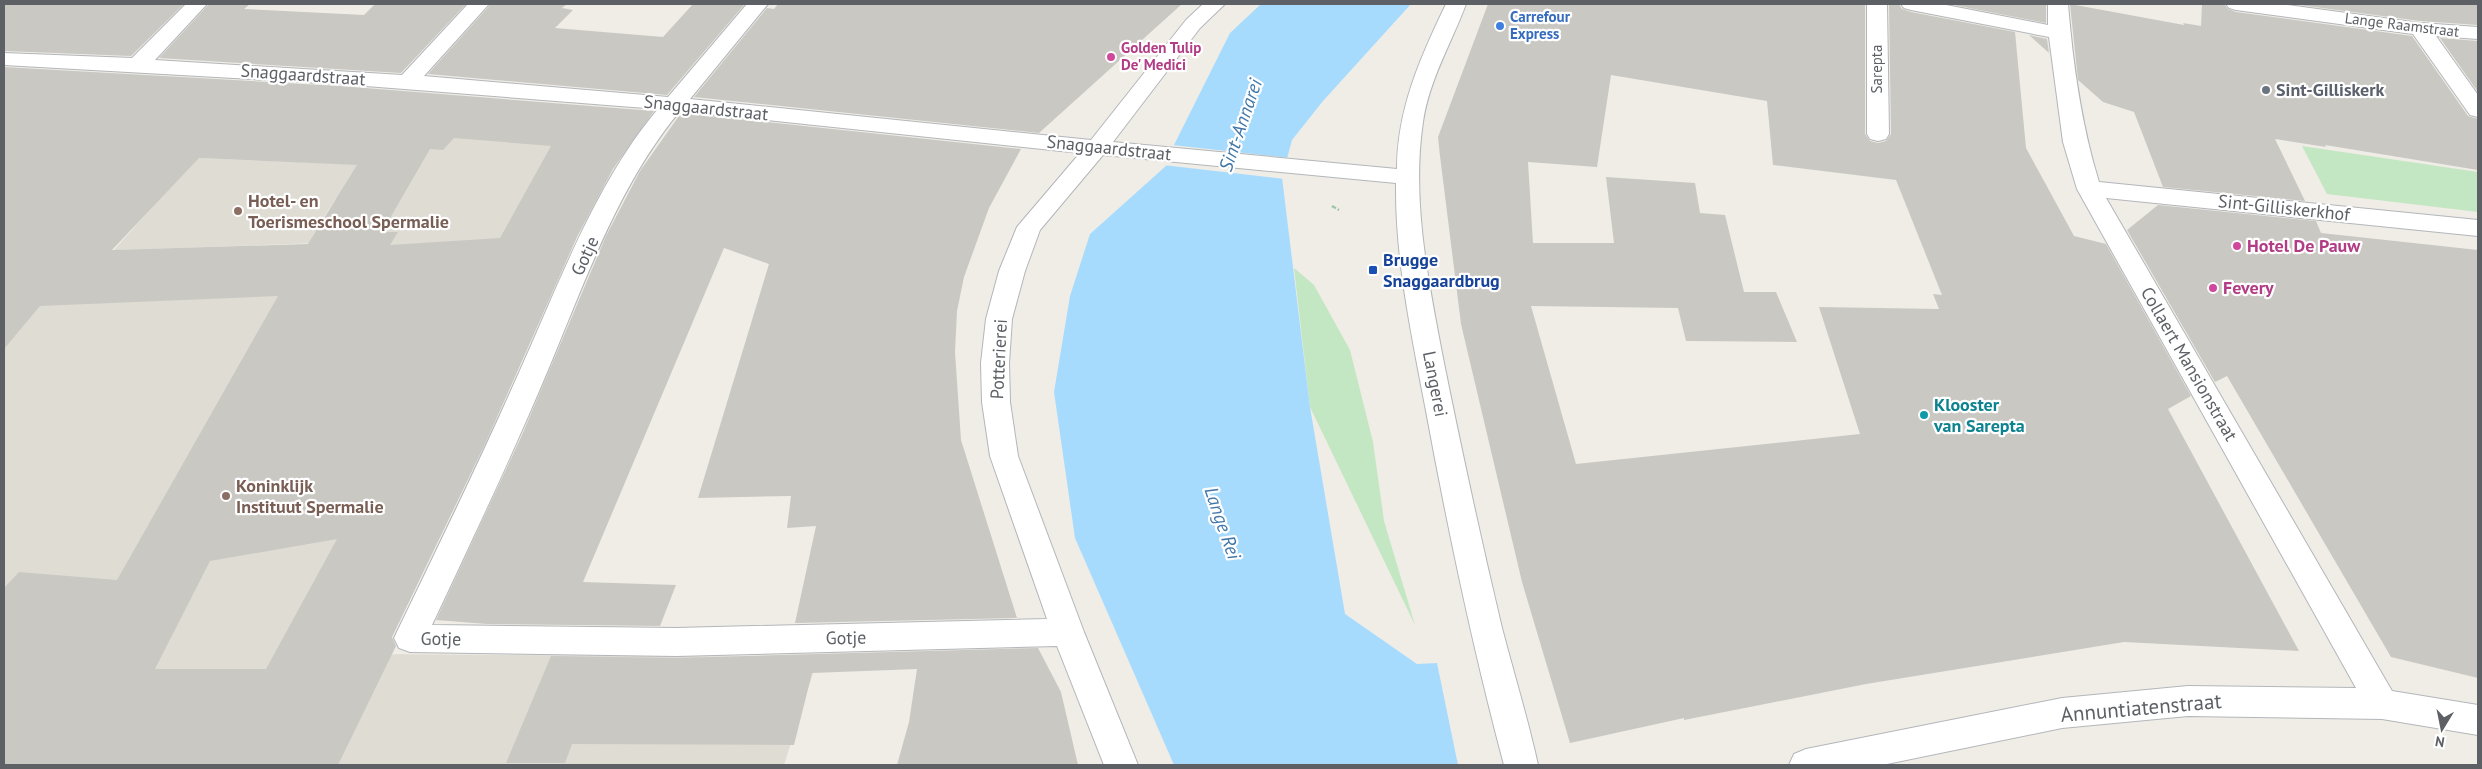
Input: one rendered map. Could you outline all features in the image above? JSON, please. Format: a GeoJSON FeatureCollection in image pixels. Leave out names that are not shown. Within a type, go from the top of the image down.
{"type":"FeatureCollection","features":[{"type":"Feature","properties":{"kind":"street"},"geometry":{"type":"LineString","coordinates":[[139,64],[196,4]]}},
{"type":"Feature","properties":{"kind":"street"},"geometry":{"type":"LineString","coordinates":[[407,82],[479,4]]}},
{"type":"Feature","properties":{"kind":"street"},"geometry":{"type":"LineString","coordinates":[[674,104],[758,4]]}},
{"type":"Feature","properties":{"kind":"street","name":"Potterierei"},"geometry":{"type":"LineString","coordinates":[[1121,765],[1068,632],[1004,456],[996,402],[995,363],[999,320],[1012,271],[1029,227],[1097,147],[1193,24],[1215,4]]}},
{"type":"Feature","properties":{"kind":"street","name":"Langerei"},"geometry":{"type":"LineString","coordinates":[[1456,4],[1428,66],[1411,123],[1408,177],[1417,287],[1460,515],[1499,682],[1522,765]]}},
{"type":"Feature","properties":{"kind":"street","name":"Sarepta"},"geometry":{"type":"LineString","coordinates":[[1878,4],[1878,134]]}},
{"type":"Feature","properties":{"kind":"street"},"geometry":{"type":"LineString","coordinates":[[1911,4],[2059,33]]}},
{"type":"Feature","properties":{"kind":"street","name":"Collaert Mansionstraat"},"geometry":{"type":"LineString","coordinates":[[2058,4],[2059,33],[2075,142],[2090,188],[2382,704]]}},
{"type":"Feature","properties":{"kind":"street","name":"Lange Raamstraat"},"geometry":{"type":"LineString","coordinates":[[2236,4],[2420,28],[2478,33]]}},
{"type":"Feature","properties":{"kind":"street"},"geometry":{"type":"LineString","coordinates":[[2420,28],[2478,110]]}},
{"type":"Feature","properties":{"kind":"street","name":"Snaggaardstraat"},"geometry":{"type":"LineString","coordinates":[[4,59],[139,64],[407,82],[674,104],[1288,167],[1408,177]]}},
{"type":"Feature","properties":{"kind":"street","name":"Gotje"},"geometry":{"type":"LineString","coordinates":[[674,104],[652,130],[612,198],[586,251],[494,463],[410,638],[676,642],[1068,632]]}},
{"type":"Feature","properties":{"kind":"street","name":"Sint-Gilliskerkhof"},"geometry":{"type":"LineString","coordinates":[[2090,188],[2478,228]]}},
{"type":"Feature","properties":{"kind":"street","name":"Annuntiatenstraat"},"geometry":{"type":"LineString","coordinates":[[1806,765],[2062,713],[2188,701],[2277,700],[2382,704],[2478,720]]}},
{"type":"Feature","properties":{"kind":"shaded area","name":"Koninklijk Instituut Spermalie"},"geometry":{"type":"Polygon","coordinates":[[[4,73],[102,77],[199,158],[367,165],[345,200],[335,200],[323,218],[335,219],[319,243],[114,250],[156,203],[8,284],[348,293],[432,141],[606,112],[373,654],[818,657],[784,765],[4,765],[4,73]]]}},
{"type":"Feature","properties":{"kind":"green space"},"geometry":{"type":"Polygon","coordinates":[[[2302,146],[2478,172],[2478,212],[2327,194],[2302,146]]]}},
{"type":"Feature","properties":{"kind":"green space"},"geometry":{"type":"Polygon","coordinates":[[[1294,268],[1314,285],[1350,350],[1373,442],[1384,521],[1415,625],[1310,407],[1294,268]]]}},
{"type":"Feature","properties":{"kind":"water"},"geometry":{"type":"Polygon","coordinates":[[[1261,4],[1411,4],[1323,101],[1292,140],[1282,177],[1310,407],[1345,614],[1417,664],[1437,663],[1458,765],[1174,765],[1075,538],[1054,392],[1070,296],[1090,234],[1167,165],[1174,145],[1230,33],[1261,4]]]}},
{"type":"Feature","properties":{"kind":"pier"},"geometry":{"type":"Polygon","coordinates":[[[1172,145],[1290,158],[1285,179],[1163,165],[1172,145]]]}},
{"type":"Feature","properties":{"kind":"building"},"geometry":{"type":"Polygon","coordinates":[[[4,4],[184,4],[131,56],[4,51],[4,4]]]}},
{"type":"Feature","properties":{"kind":"building"},"geometry":{"type":"Polygon","coordinates":[[[209,4],[250,4],[244,9],[364,15],[375,4],[466,4],[401,73],[159,58],[209,4]]]}},
{"type":"Feature","properties":{"kind":"building"},"geometry":{"type":"Polygon","coordinates":[[[491,4],[567,4],[562,8],[573,10],[555,28],[663,37],[693,4],[744,5],[667,95],[428,74],[491,4]]]}},
{"type":"Feature","properties":{"kind":"building"},"geometry":{"type":"Polygon","coordinates":[[[778,4],[1182,4],[1039,133],[694,97],[767,8],[774,9],[778,4]]]}},
{"type":"Feature","properties":{"kind":"building"},"geometry":{"type":"Polygon","coordinates":[[[1488,4],[1865,4],[1865,134],[1870,141],[1878,143],[1886,141],[1891,134],[1889,4],[1899,4],[1902,9],[1911,12],[2015,32],[2026,148],[2074,236],[2106,244],[2191,396],[2168,409],[2299,651],[2124,642],[1866,684],[1684,720],[1684,718],[1570,743],[1522,582],[1461,324],[1438,137],[1488,4]],[[1611,75],[1597,167],[1528,162],[1533,243],[1614,243],[1606,177],[1695,183],[1700,213],[1725,215],[1744,292],[1776,292],[1797,342],[1686,341],[1678,308],[1531,306],[1576,464],[1860,434],[1819,307],[1939,309],[1933,294],[1942,295],[1896,180],[1773,165],[1767,101],[1611,75]]]}},
{"type":"Feature","properties":{"kind":"building"},"geometry":{"type":"Polygon","coordinates":[[[1949,4],[2046,4],[2046,23],[1949,4]]]}},
{"type":"Feature","properties":{"kind":"building","name":"Sint-Gilliskerk"},"geometry":{"type":"Polygon","coordinates":[[[2070,4],[2184,25],[2183,23],[2201,26],[2202,4],[2224,4],[2228,9],[2236,12],[2412,36],[2468,116],[2478,119],[2478,170],[2325,145],[2326,147],[2275,139],[2305,201],[2163,187],[2134,112],[2103,102],[2078,80],[2070,4]]]}},
{"type":"Feature","properties":{"kind":"building"},"geometry":{"type":"Polygon","coordinates":[[[2292,4],[2478,4],[2478,25],[2420,21],[2292,4]]]}},
{"type":"Feature","properties":{"kind":"building"},"geometry":{"type":"Polygon","coordinates":[[[2029,35],[2047,39],[2049,53],[2029,35]]]}},
{"type":"Feature","properties":{"kind":"building"},"geometry":{"type":"Polygon","coordinates":[[[2440,38],[2478,41],[2478,92],[2440,38]]]}},
{"type":"Feature","properties":{"kind":"building"},"geometry":{"type":"Polygon","coordinates":[[[4,67],[340,86],[654,111],[613,169],[577,237],[486,442],[392,637],[396,646],[338,765],[4,765],[4,588],[19,572],[117,580],[278,296],[40,306],[4,349],[4,67]],[[454,138],[443,150],[430,149],[382,232],[398,232],[390,245],[500,238],[551,146],[454,138]],[[199,158],[112,250],[308,244],[357,165],[199,158]],[[337,539],[210,561],[155,669],[266,669],[337,539]]]}},
{"type":"Feature","properties":{"kind":"building"},"geometry":{"type":"Polygon","coordinates":[[[681,113],[1021,149],[989,208],[964,277],[957,311],[955,352],[961,440],[1017,618],[795,623],[816,526],[787,528],[791,496],[698,498],[769,264],[724,248],[583,582],[676,585],[660,626],[487,624],[436,620],[522,435],[606,236],[640,171],[681,113]]]}},
{"type":"Feature","properties":{"kind":"building"},"geometry":{"type":"Polygon","coordinates":[[[2158,205],[2316,221],[2321,233],[2478,250],[2478,678],[2391,657],[2227,376],[2215,382],[2127,230],[2158,205]]]}},
{"type":"Feature","properties":{"kind":"building"},"geometry":{"type":"Polygon","coordinates":[[[1038,648],[1061,692],[1078,765],[897,765],[909,722],[917,669],[812,673],[794,745],[572,744],[565,763],[506,763],[551,656],[676,658],[1038,648]]]}},
{"type":"Feature","properties":{"kind":"place","name":"Carrefour Express"},"geometry":{"type":"Point","coordinates":[1500,26]}},
{"type":"Feature","properties":{"kind":"place","name":"Golden Tulip De' Medici"},"geometry":{"type":"Point","coordinates":[1111,57]}},
{"type":"Feature","properties":{"kind":"place","name":"Sint-Gilliskerk"},"geometry":{"type":"Point","coordinates":[2266,90]}},
{"type":"Feature","properties":{"kind":"place","name":"Hotel- en Toerismeschool Spermalie"},"geometry":{"type":"Point","coordinates":[238,211]}},
{"type":"Feature","properties":{"kind":"place","name":"Hotel De Pauw"},"geometry":{"type":"Point","coordinates":[2237,246]}},
{"type":"Feature","properties":{"kind":"place","name":"Brugge Snaggaardbrug"},"geometry":{"type":"Point","coordinates":[1373,270]}},
{"type":"Feature","properties":{"kind":"place","name":"Fevery"},"geometry":{"type":"Point","coordinates":[2213,288]}},
{"type":"Feature","properties":{"kind":"place","name":"Klooster van Sarepta"},"geometry":{"type":"Point","coordinates":[1924,415]}},
{"type":"Feature","properties":{"kind":"place","name":"Koninklijk Instituut Spermalie"},"geometry":{"type":"Point","coordinates":[226,496]}},
{"type":"Feature","properties":{"kind":"water label","name":"Sint-Annarei"},"geometry":{"type":"Point","coordinates":[1240,125]}},
{"type":"Feature","properties":{"kind":"water label","name":"Lange Rei"},"geometry":{"type":"Point","coordinates":[1223,523]}}]}
